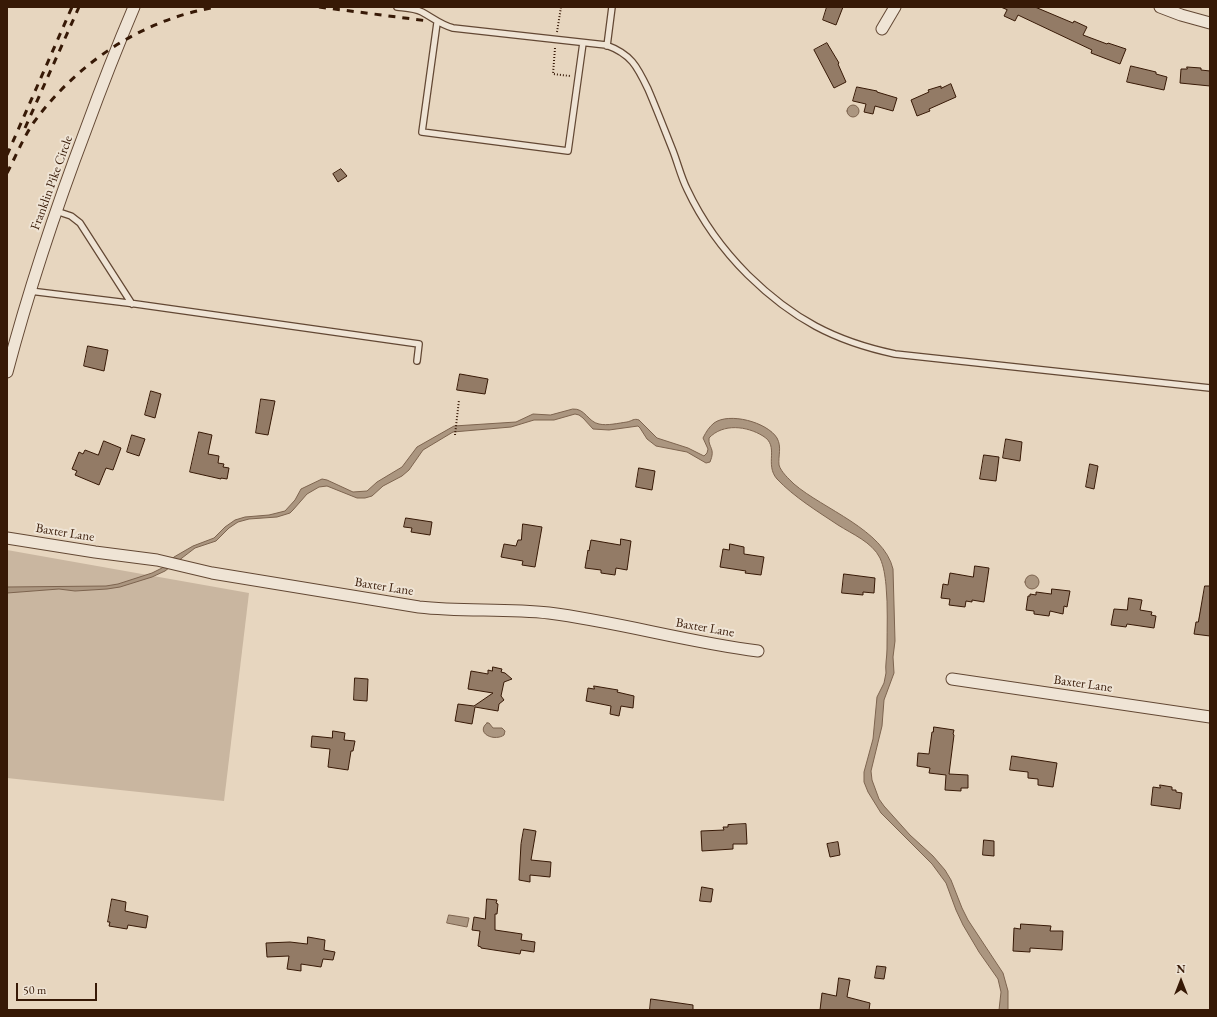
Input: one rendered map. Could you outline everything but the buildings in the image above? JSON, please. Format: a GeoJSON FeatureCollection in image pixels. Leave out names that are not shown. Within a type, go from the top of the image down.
{"type":"FeatureCollection","features":[{"type":"Feature","properties":{"kind":"street","name":"Franklin Pike Circle"},"geometry":{"type":"LineString","coordinates":[[7,372],[30,291],[56,211],[118,45],[134,7]]}},
{"type":"Feature","properties":{"kind":"street"},"geometry":{"type":"LineString","coordinates":[[882,29],[895,7]]}},
{"type":"Feature","properties":{"kind":"street"},"geometry":{"type":"LineString","coordinates":[[1160,7],[1181,15],[1210,23]]}},
{"type":"Feature","properties":{"kind":"street","name":"Baxter Lane"},"geometry":{"type":"LineString","coordinates":[[7,538],[166,562],[219,575],[419,607],[451,610],[509,610],[550,614],[624,626],[687,640],[758,651]]}},
{"type":"Feature","properties":{"kind":"street","name":"Baxter Lane"},"geometry":{"type":"LineString","coordinates":[[952,679],[1210,717]]}},
{"type":"Feature","properties":{"kind":"lane"},"geometry":{"type":"LineString","coordinates":[[397,7],[422,10],[437,23],[453,28],[583,42],[607,46],[625,54],[640,74],[648,89],[686,188],[715,238],[734,261],[765,292],[792,313],[830,334],[855,344],[896,354],[1210,388]]}},
{"type":"Feature","properties":{"kind":"lane"},"geometry":{"type":"LineString","coordinates":[[607,46],[612,7]]}},
{"type":"Feature","properties":{"kind":"lane"},"geometry":{"type":"LineString","coordinates":[[437,23],[422,132],[568,151],[583,42]]}},
{"type":"Feature","properties":{"kind":"lane"},"geometry":{"type":"LineString","coordinates":[[56,211],[71,216],[80,223],[132,304]]}},
{"type":"Feature","properties":{"kind":"lane"},"geometry":{"type":"LineString","coordinates":[[30,291],[418,344],[417,361]]}},
{"type":"Feature","properties":{"kind":"path"},"geometry":{"type":"LineString","coordinates":[[561,7],[552,74],[578,77]]}},
{"type":"Feature","properties":{"kind":"path"},"geometry":{"type":"LineString","coordinates":[[455,435],[459,400]]}},
{"type":"Feature","properties":{"kind":"shaded area"},"geometry":{"type":"Polygon","coordinates":[[[853,105],[857,107],[859,111],[857,115],[853,117],[849,115],[847,111],[849,107],[853,105]]]}},
{"type":"Feature","properties":{"kind":"shaded area"},"geometry":{"type":"Polygon","coordinates":[[[573,409],[581,411],[595,423],[602,425],[627,422],[637,419],[657,438],[688,448],[704,456],[708,449],[703,438],[714,423],[729,418],[757,423],[772,432],[777,438],[780,448],[779,465],[783,473],[806,493],[851,521],[865,532],[878,543],[887,555],[893,569],[895,641],[893,657],[894,673],[884,700],[882,726],[871,771],[872,780],[879,799],[884,806],[910,835],[933,856],[951,880],[968,920],[1003,973],[1008,991],[1008,1010],[999,1010],[1001,992],[998,979],[979,952],[963,925],[946,883],[932,864],[881,813],[868,792],[864,782],[864,772],[873,739],[877,697],[884,683],[886,673],[887,593],[880,558],[867,543],[806,504],[777,479],[773,473],[771,445],[763,436],[750,430],[743,428],[728,428],[715,433],[709,438],[712,457],[710,462],[706,463],[687,452],[656,446],[647,439],[638,426],[609,430],[593,429],[583,418],[575,414],[554,420],[534,420],[511,427],[453,432],[423,450],[409,470],[402,476],[383,486],[372,496],[357,498],[327,486],[319,487],[307,494],[290,513],[277,517],[249,519],[238,522],[229,528],[216,541],[195,548],[165,571],[152,577],[120,587],[107,589],[75,591],[59,589],[7,593],[7,587],[106,586],[118,584],[152,573],[162,568],[174,557],[193,546],[214,538],[235,520],[285,511],[295,500],[301,489],[322,479],[353,492],[367,491],[377,482],[402,467],[417,447],[454,426],[516,422],[533,414],[550,415],[573,409]]]}},
{"type":"Feature","properties":{"kind":"shaded area"},"geometry":{"type":"Polygon","coordinates":[[[7,550],[249,593],[224,801],[7,778],[7,550]]]}},
{"type":"Feature","properties":{"kind":"shaded area"},"geometry":{"type":"Polygon","coordinates":[[[1032,575],[1037,577],[1039,582],[1037,587],[1032,589],[1027,587],[1025,582],[1027,577],[1032,575]]]}},
{"type":"Feature","properties":{"kind":"shaded area"},"geometry":{"type":"Polygon","coordinates":[[[487,723],[489,723],[493,728],[502,728],[505,731],[504,735],[500,737],[491,737],[484,733],[483,730],[487,723]]]}},
{"type":"Feature","properties":{"kind":"shaded area"},"geometry":{"type":"Polygon","coordinates":[[[449,915],[469,918],[467,927],[447,923],[449,915]]]}},
{"type":"Feature","properties":{"kind":"railway"},"geometry":{"type":"LineString","coordinates":[[7,155],[72,7]]}},
{"type":"Feature","properties":{"kind":"railway"},"geometry":{"type":"LineString","coordinates":[[25,128],[79,7]]}},
{"type":"Feature","properties":{"kind":"railway"},"geometry":{"type":"LineString","coordinates":[[7,173],[34,122],[51,100],[92,62],[114,46],[138,33],[163,22],[190,13],[217,7]]}},
{"type":"Feature","properties":{"kind":"railway"},"geometry":{"type":"LineString","coordinates":[[319,7],[428,21]]}}]}
